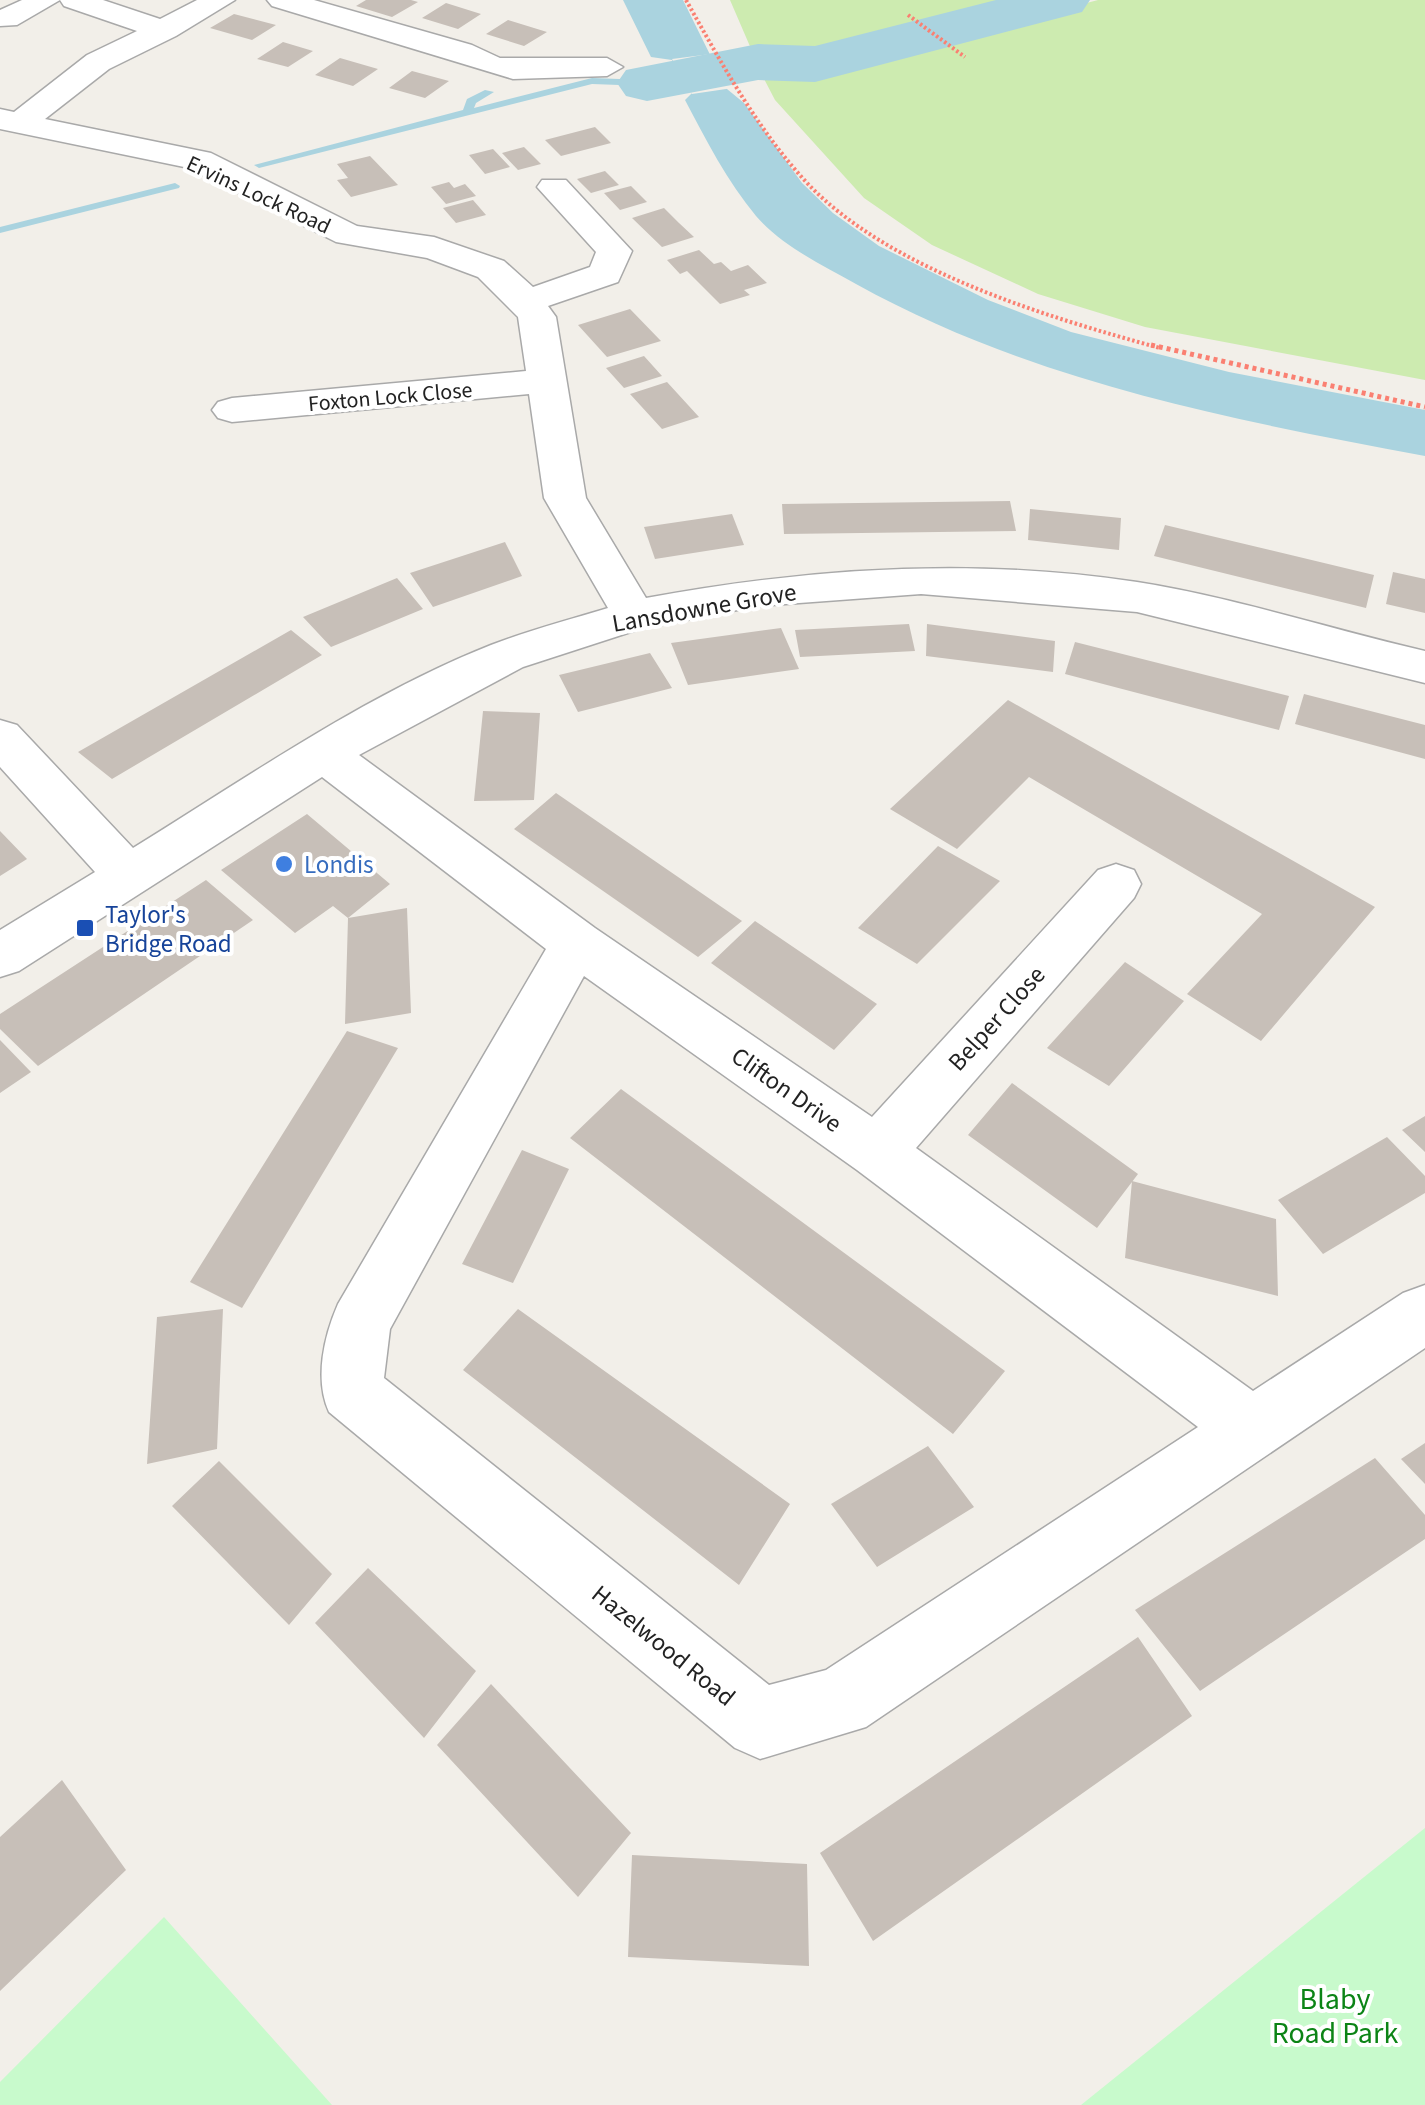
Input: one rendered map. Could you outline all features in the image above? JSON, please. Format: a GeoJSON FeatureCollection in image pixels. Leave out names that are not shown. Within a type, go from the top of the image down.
{"type":"FeatureCollection","features":[{"type":"Feature","properties":{"kind":"street"},"geometry":{"type":"LineString","coordinates":[[6,19],[46,0]]}},
{"type":"Feature","properties":{"kind":"street"},"geometry":{"type":"LineString","coordinates":[[74,0],[165,30]]}},
{"type":"Feature","properties":{"kind":"street"},"geometry":{"type":"LineString","coordinates":[[10,120],[98,62],[220,0]]}},
{"type":"Feature","properties":{"kind":"street"},"geometry":{"type":"LineString","coordinates":[[282,0],[462,51],[473,60],[510,70],[607,67]]}},
{"type":"Feature","properties":{"kind":"street"},"geometry":{"type":"LineString","coordinates":[[388,58],[417,38]]}},
{"type":"Feature","properties":{"kind":"street"},"geometry":{"type":"LineString","coordinates":[[489,92],[549,76],[558,68]]}},
{"type":"Feature","properties":{"kind":"street","name":"Ervins Lock Road"},"geometry":{"type":"LineString","coordinates":[[10,120],[199,160],[348,236],[434,248],[491,269],[527,301]]}},
{"type":"Feature","properties":{"kind":"street"},"geometry":{"type":"LineString","coordinates":[[554,187],[614,251],[605,274],[527,301],[538,317],[566,498],[634,615]]}},
{"type":"Feature","properties":{"kind":"street","name":"Foxton Lock Close"},"geometry":{"type":"LineString","coordinates":[[232,410],[547,381]]}},
{"type":"Feature","properties":{"kind":"street","name":"Lansdowne Grove"},"geometry":{"type":"LineString","coordinates":[[0,956],[324,754],[507,656],[634,615],[758,592],[920,580],[1137,597],[1425,668]]}},
{"type":"Feature","properties":{"kind":"street"},"geometry":{"type":"LineString","coordinates":[[0,736],[129,876]]}},
{"type":"Feature","properties":{"kind":"street","name":"Clifton Drive"},"geometry":{"type":"LineString","coordinates":[[324,754],[576,943],[876,1152],[1249,1426]]}},
{"type":"Feature","properties":{"kind":"street","name":"Belper Close"},"geometry":{"type":"LineString","coordinates":[[876,1152],[1116,884]]}},
{"type":"Feature","properties":{"kind":"street","name":"Hazelwood Road"},"geometry":{"type":"LineString","coordinates":[[576,943],[360,1324],[351,1391],[760,1723],[840,1702],[1249,1426],[1425,1313]]}},
{"type":"Feature","properties":{"kind":"path"},"geometry":{"type":"LineString","coordinates":[[686,0],[715,53],[794,169],[827,203],[871,237],[938,270],[1118,339],[1238,370],[1425,407]]}},
{"type":"Feature","properties":{"kind":"path"},"geometry":{"type":"LineString","coordinates":[[908,15],[964,56]]}},
{"type":"Feature","properties":{"kind":"green space"},"geometry":{"type":"Polygon","coordinates":[[[730,0],[1006,0],[788,55],[752,51],[730,0]]]}},
{"type":"Feature","properties":{"kind":"green space"},"geometry":{"type":"Polygon","coordinates":[[[1098,0],[1425,0],[1425,380],[1145,327],[1038,294],[932,245],[864,198],[775,100],[761,73],[823,73],[1098,0]]]}},
{"type":"Feature","properties":{"kind":"green space","name":"Blaby Road Park"},"geometry":{"type":"Polygon","coordinates":[[[1425,1828],[1425,2105],[1081,2105],[1425,1828]]]}},
{"type":"Feature","properties":{"kind":"green space"},"geometry":{"type":"Polygon","coordinates":[[[164,1917],[332,2105],[0,2105],[0,2082],[164,1917]]]}},
{"type":"Feature","properties":{"kind":"water"},"geometry":{"type":"Polygon","coordinates":[[[623,0],[683,0],[727,89],[744,103],[802,183],[833,213],[879,246],[988,300],[1071,332],[1229,372],[1425,410],[1425,456],[1205,411],[1062,372],[923,318],[816,262],[778,237],[745,203],[685,100],[692,93],[672,60],[651,57],[623,0]]]}},
{"type":"Feature","properties":{"kind":"pier"},"geometry":{"type":"Polygon","coordinates":[[[711,54],[733,88],[692,94],[672,59],[711,54]]]}},
{"type":"Feature","properties":{"kind":"building"},"geometry":{"type":"Polygon","coordinates":[[[366,0],[418,2],[392,17],[356,6],[366,0]]]}},
{"type":"Feature","properties":{"kind":"building"},"geometry":{"type":"Polygon","coordinates":[[[446,3],[481,14],[458,29],[422,18],[446,3]]]}},
{"type":"Feature","properties":{"kind":"building"},"geometry":{"type":"Polygon","coordinates":[[[234,14],[276,25],[252,40],[210,28],[234,14]]]}},
{"type":"Feature","properties":{"kind":"building"},"geometry":{"type":"Polygon","coordinates":[[[508,20],[547,32],[524,46],[486,34],[508,20]]]}},
{"type":"Feature","properties":{"kind":"building"},"geometry":{"type":"Polygon","coordinates":[[[283,42],[313,51],[288,67],[257,59],[283,42]]]}},
{"type":"Feature","properties":{"kind":"building"},"geometry":{"type":"Polygon","coordinates":[[[340,58],[378,69],[353,86],[315,75],[340,58]]]}},
{"type":"Feature","properties":{"kind":"building"},"geometry":{"type":"Polygon","coordinates":[[[412,71],[449,81],[425,98],[389,88],[412,71]]]}},
{"type":"Feature","properties":{"kind":"building"},"geometry":{"type":"Polygon","coordinates":[[[595,127],[611,143],[561,156],[545,140],[595,127]]]}},
{"type":"Feature","properties":{"kind":"building"},"geometry":{"type":"Polygon","coordinates":[[[524,147],[541,164],[518,170],[502,153],[524,147]]]}},
{"type":"Feature","properties":{"kind":"building"},"geometry":{"type":"Polygon","coordinates":[[[493,149],[510,167],[485,174],[469,155],[493,149]]]}},
{"type":"Feature","properties":{"kind":"building"},"geometry":{"type":"Polygon","coordinates":[[[370,156],[398,185],[351,197],[337,180],[348,178],[337,164],[370,156]]]}},
{"type":"Feature","properties":{"kind":"building"},"geometry":{"type":"Polygon","coordinates":[[[605,171],[619,185],[591,193],[577,179],[605,171]]]}},
{"type":"Feature","properties":{"kind":"building"},"geometry":{"type":"Polygon","coordinates":[[[449,182],[454,188],[465,184],[476,196],[446,204],[431,187],[449,182]]]}},
{"type":"Feature","properties":{"kind":"building"},"geometry":{"type":"Polygon","coordinates":[[[631,186],[647,202],[620,210],[604,193],[631,186]]]}},
{"type":"Feature","properties":{"kind":"building"},"geometry":{"type":"Polygon","coordinates":[[[473,200],[486,215],[456,223],[443,208],[473,200]]]}},
{"type":"Feature","properties":{"kind":"building"},"geometry":{"type":"Polygon","coordinates":[[[664,208],[694,237],[662,247],[632,218],[664,208]]]}},
{"type":"Feature","properties":{"kind":"building"},"geometry":{"type":"Polygon","coordinates":[[[699,250],[714,264],[721,262],[731,271],[748,265],[767,283],[744,290],[750,295],[720,304],[687,271],[680,274],[667,260],[699,250]]]}},
{"type":"Feature","properties":{"kind":"building"},"geometry":{"type":"Polygon","coordinates":[[[630,309],[661,341],[607,357],[578,325],[630,309]]]}},
{"type":"Feature","properties":{"kind":"building"},"geometry":{"type":"Polygon","coordinates":[[[644,356],[662,376],[624,388],[606,368],[644,356]]]}},
{"type":"Feature","properties":{"kind":"building"},"geometry":{"type":"Polygon","coordinates":[[[667,382],[699,417],[662,429],[630,394],[667,382]]]}},
{"type":"Feature","properties":{"kind":"building"},"geometry":{"type":"Polygon","coordinates":[[[1010,501],[1016,531],[784,534],[782,504],[1010,501]]]}},
{"type":"Feature","properties":{"kind":"building"},"geometry":{"type":"Polygon","coordinates":[[[1030,509],[1121,518],[1119,550],[1028,540],[1030,509]]]}},
{"type":"Feature","properties":{"kind":"building"},"geometry":{"type":"Polygon","coordinates":[[[732,514],[744,545],[655,559],[644,527],[732,514]]]}},
{"type":"Feature","properties":{"kind":"building"},"geometry":{"type":"Polygon","coordinates":[[[1165,525],[1374,575],[1366,608],[1154,556],[1165,525]]]}},
{"type":"Feature","properties":{"kind":"building"},"geometry":{"type":"Polygon","coordinates":[[[505,542],[522,576],[433,607],[410,573],[505,542]]]}},
{"type":"Feature","properties":{"kind":"building"},"geometry":{"type":"Polygon","coordinates":[[[1393,572],[1425,579],[1425,613],[1386,604],[1393,572]]]}},
{"type":"Feature","properties":{"kind":"building"},"geometry":{"type":"Polygon","coordinates":[[[397,578],[423,609],[331,647],[303,617],[397,578]]]}},
{"type":"Feature","properties":{"kind":"building"},"geometry":{"type":"Polygon","coordinates":[[[909,624],[915,651],[800,657],[795,630],[909,624]]]}},
{"type":"Feature","properties":{"kind":"building"},"geometry":{"type":"Polygon","coordinates":[[[927,624],[1055,641],[1053,672],[926,656],[927,624]]]}},
{"type":"Feature","properties":{"kind":"building"},"geometry":{"type":"Polygon","coordinates":[[[781,628],[799,669],[688,685],[671,643],[781,628]]]}},
{"type":"Feature","properties":{"kind":"building"},"geometry":{"type":"Polygon","coordinates":[[[291,630],[322,655],[112,779],[78,752],[291,630]]]}},
{"type":"Feature","properties":{"kind":"building"},"geometry":{"type":"Polygon","coordinates":[[[1075,642],[1289,696],[1279,730],[1065,674],[1075,642]]]}},
{"type":"Feature","properties":{"kind":"building"},"geometry":{"type":"Polygon","coordinates":[[[650,653],[672,688],[578,712],[559,675],[650,653]]]}},
{"type":"Feature","properties":{"kind":"building"},"geometry":{"type":"Polygon","coordinates":[[[1304,694],[1425,725],[1425,759],[1295,724],[1304,694]]]}},
{"type":"Feature","properties":{"kind":"building"},"geometry":{"type":"Polygon","coordinates":[[[1008,700],[1375,907],[1261,1041],[1187,994],[1262,914],[1029,777],[957,849],[890,809],[1008,700]]]}},
{"type":"Feature","properties":{"kind":"building"},"geometry":{"type":"Polygon","coordinates":[[[483,711],[540,713],[534,800],[474,801],[483,711]]]}},
{"type":"Feature","properties":{"kind":"building"},"geometry":{"type":"Polygon","coordinates":[[[556,793],[742,921],[698,957],[514,829],[556,793]]]}},
{"type":"Feature","properties":{"kind":"building"},"geometry":{"type":"Polygon","coordinates":[[[307,814],[390,884],[348,918],[333,906],[295,933],[221,870],[307,814]]]}},
{"type":"Feature","properties":{"kind":"building"},"geometry":{"type":"Polygon","coordinates":[[[0,831],[27,859],[0,876],[0,831]]]}},
{"type":"Feature","properties":{"kind":"building"},"geometry":{"type":"Polygon","coordinates":[[[938,846],[1000,881],[917,964],[858,928],[938,846]]]}},
{"type":"Feature","properties":{"kind":"building"},"geometry":{"type":"Polygon","coordinates":[[[206,880],[253,920],[38,1066],[0,1029],[0,1014],[206,880]]]}},
{"type":"Feature","properties":{"kind":"building"},"geometry":{"type":"Polygon","coordinates":[[[407,908],[411,1013],[345,1024],[348,918],[407,908]]]}},
{"type":"Feature","properties":{"kind":"building"},"geometry":{"type":"Polygon","coordinates":[[[755,921],[877,1004],[834,1050],[711,963],[755,921]]]}},
{"type":"Feature","properties":{"kind":"building"},"geometry":{"type":"Polygon","coordinates":[[[1125,962],[1184,1001],[1109,1086],[1047,1048],[1125,962]]]}},
{"type":"Feature","properties":{"kind":"building"},"geometry":{"type":"Polygon","coordinates":[[[347,1031],[398,1048],[242,1308],[190,1282],[347,1031]]]}},
{"type":"Feature","properties":{"kind":"building"},"geometry":{"type":"Polygon","coordinates":[[[0,1040],[31,1072],[0,1093],[0,1040]]]}},
{"type":"Feature","properties":{"kind":"building"},"geometry":{"type":"Polygon","coordinates":[[[1012,1083],[1138,1174],[1097,1228],[968,1135],[1012,1083]]]}},
{"type":"Feature","properties":{"kind":"building"},"geometry":{"type":"Polygon","coordinates":[[[621,1089],[1005,1371],[953,1434],[570,1138],[621,1089]]]}},
{"type":"Feature","properties":{"kind":"building"},"geometry":{"type":"Polygon","coordinates":[[[1425,1116],[1425,1152],[1402,1130],[1425,1116]]]}},
{"type":"Feature","properties":{"kind":"building"},"geometry":{"type":"Polygon","coordinates":[[[1387,1137],[1425,1176],[1425,1193],[1323,1254],[1278,1200],[1387,1137]]]}},
{"type":"Feature","properties":{"kind":"building"},"geometry":{"type":"Polygon","coordinates":[[[522,1150],[569,1169],[513,1283],[462,1264],[522,1150]]]}},
{"type":"Feature","properties":{"kind":"building"},"geometry":{"type":"Polygon","coordinates":[[[1132,1181],[1276,1219],[1278,1296],[1125,1258],[1132,1181]]]}},
{"type":"Feature","properties":{"kind":"building"},"geometry":{"type":"Polygon","coordinates":[[[223,1309],[217,1449],[147,1464],[157,1317],[223,1309]]]}},
{"type":"Feature","properties":{"kind":"building"},"geometry":{"type":"Polygon","coordinates":[[[518,1309],[790,1504],[739,1585],[463,1370],[518,1309]]]}},
{"type":"Feature","properties":{"kind":"building"},"geometry":{"type":"Polygon","coordinates":[[[1425,1443],[1425,1484],[1401,1459],[1425,1443]]]}},
{"type":"Feature","properties":{"kind":"building"},"geometry":{"type":"Polygon","coordinates":[[[928,1446],[974,1507],[877,1567],[831,1504],[928,1446]]]}},
{"type":"Feature","properties":{"kind":"building"},"geometry":{"type":"Polygon","coordinates":[[[1375,1458],[1425,1515],[1425,1539],[1200,1691],[1135,1610],[1375,1458]]]}},
{"type":"Feature","properties":{"kind":"building"},"geometry":{"type":"Polygon","coordinates":[[[219,1461],[332,1574],[289,1625],[172,1506],[219,1461]]]}},
{"type":"Feature","properties":{"kind":"building"},"geometry":{"type":"Polygon","coordinates":[[[368,1568],[476,1671],[424,1738],[315,1623],[368,1568]]]}},
{"type":"Feature","properties":{"kind":"building"},"geometry":{"type":"Polygon","coordinates":[[[1138,1637],[1192,1716],[873,1941],[820,1853],[1138,1637]]]}},
{"type":"Feature","properties":{"kind":"building"},"geometry":{"type":"Polygon","coordinates":[[[491,1684],[631,1833],[578,1897],[437,1745],[491,1684]]]}},
{"type":"Feature","properties":{"kind":"building"},"geometry":{"type":"Polygon","coordinates":[[[62,1780],[126,1870],[0,1991],[0,1837],[62,1780]]]}},
{"type":"Feature","properties":{"kind":"building"},"geometry":{"type":"Polygon","coordinates":[[[632,1855],[807,1864],[809,1966],[628,1957],[632,1855]]]}},
{"type":"Feature","properties":{"kind":"waterway"},"geometry":{"type":"LineString","coordinates":[[647,83],[758,62],[815,64],[1062,0]]}},
{"type":"Feature","properties":{"kind":"waterway"},"geometry":{"type":"LineString","coordinates":[[259,165],[592,81],[647,83]]}},
{"type":"Feature","properties":{"kind":"waterway"},"geometry":{"type":"LineString","coordinates":[[468,112],[471,101],[489,92]]}},
{"type":"Feature","properties":{"kind":"waterway"},"geometry":{"type":"LineString","coordinates":[[0,230],[175,186]]}},
{"type":"Feature","properties":{"kind":"place","name":"Londis"},"geometry":{"type":"Point","coordinates":[284,864]}},
{"type":"Feature","properties":{"kind":"place","name":"Taylor's Bridge Road"},"geometry":{"type":"Point","coordinates":[85,928]}}]}
